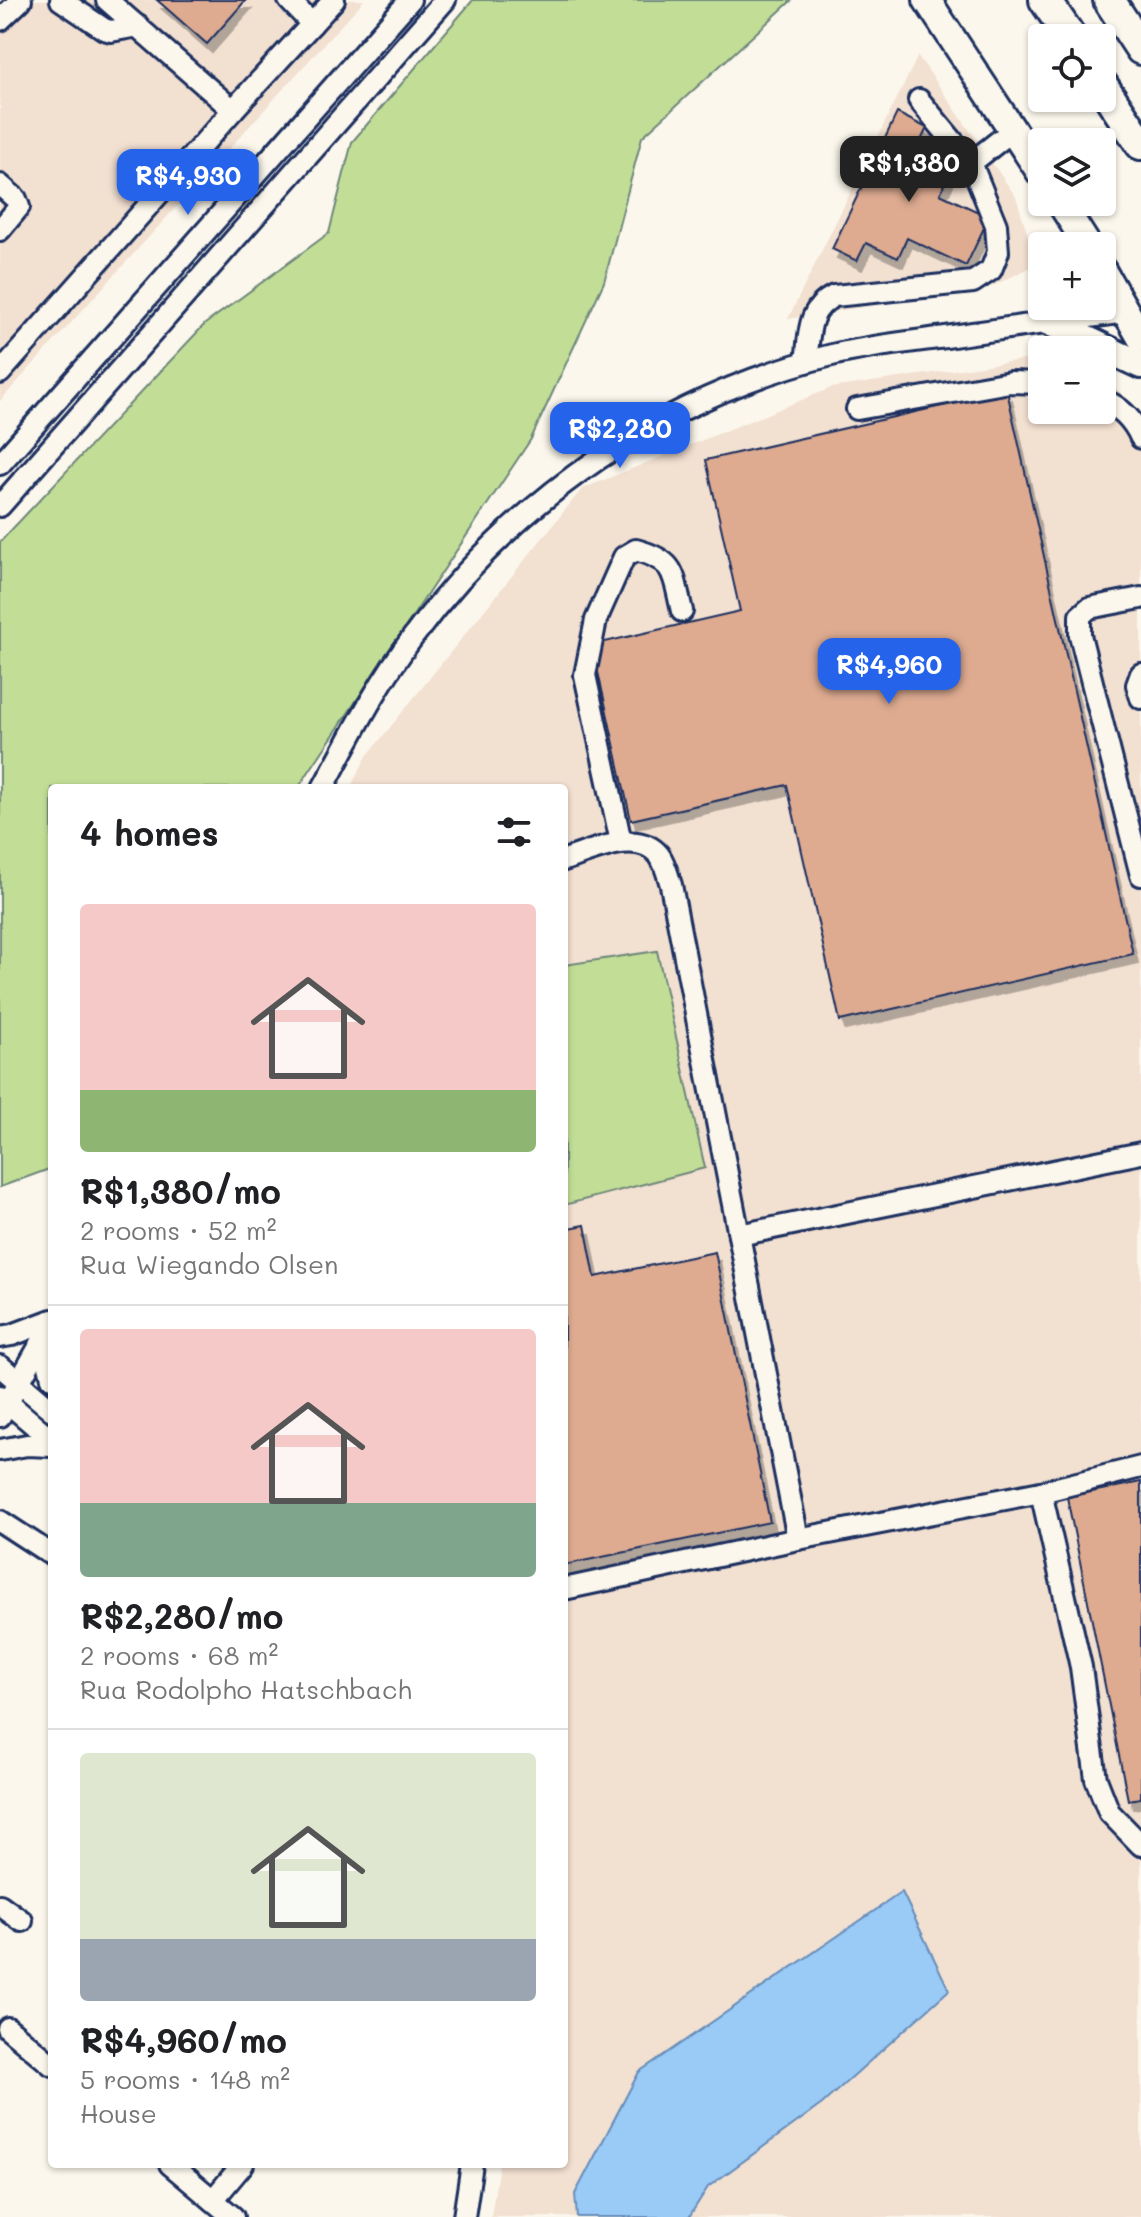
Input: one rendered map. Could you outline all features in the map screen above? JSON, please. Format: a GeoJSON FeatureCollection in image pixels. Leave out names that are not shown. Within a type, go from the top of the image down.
{"type":"FeatureCollection","features":[{"type":"Feature","properties":{"kind":"highway"},"geometry":{"type":"LineString","coordinates":[[1045,0],[1061,24]]}},
{"type":"Feature","properties":{"kind":"highway"},"geometry":{"type":"LineString","coordinates":[[1109,0],[1141,49]]}},
{"type":"Feature","properties":{"kind":"highway"},"geometry":{"type":"LineString","coordinates":[[1116,106],[1141,144]]}},
{"type":"Feature","properties":{"kind":"main road"},"geometry":{"type":"LineString","coordinates":[[927,0],[1028,153]]}},
{"type":"Feature","properties":{"kind":"main road"},"geometry":{"type":"LineString","coordinates":[[1116,294],[1141,338]]}},
{"type":"Feature","properties":{"kind":"main road"},"geometry":{"type":"LineString","coordinates":[[1045,320],[1141,365]]}},
{"type":"Feature","properties":{"kind":"street"},"geometry":{"type":"LineString","coordinates":[[0,20],[21,0]]}},
{"type":"Feature","properties":{"kind":"street"},"geometry":{"type":"LineString","coordinates":[[61,0],[104,29],[138,26]]}},
{"type":"Feature","properties":{"kind":"street"},"geometry":{"type":"LineString","coordinates":[[107,0],[233,110]]}},
{"type":"Feature","properties":{"kind":"street"},"geometry":{"type":"LineString","coordinates":[[289,0],[312,24]]}},
{"type":"Feature","properties":{"kind":"street"},"geometry":{"type":"LineString","coordinates":[[0,373],[334,0]]}},
{"type":"Feature","properties":{"kind":"street"},"geometry":{"type":"LineString","coordinates":[[0,464],[410,0]]}},
{"type":"Feature","properties":{"kind":"street"},"geometry":{"type":"LineString","coordinates":[[0,506],[445,0]]}},
{"type":"Feature","properties":{"kind":"street"},"geometry":{"type":"LineString","coordinates":[[806,362],[813,316],[819,303],[834,296],[973,282],[991,270],[998,252],[996,225],[971,163],[919,100]]}},
{"type":"Feature","properties":{"kind":"street"},"geometry":{"type":"LineString","coordinates":[[971,163],[1013,130]]}},
{"type":"Feature","properties":{"kind":"street"},"geometry":{"type":"LineString","coordinates":[[0,185],[16,199],[19,207],[0,230]]}},
{"type":"Feature","properties":{"kind":"street"},"geometry":{"type":"LineString","coordinates":[[1116,313],[1126,312]]}},
{"type":"Feature","properties":{"kind":"street"},"geometry":{"type":"LineString","coordinates":[[325,784],[385,677],[412,637],[476,561],[520,518],[576,472],[653,424],[714,396],[806,362],[1030,320]]}},
{"type":"Feature","properties":{"kind":"street"},"geometry":{"type":"LineString","coordinates":[[857,409],[1010,382],[1028,383]]}},
{"type":"Feature","properties":{"kind":"street"},"geometry":{"type":"LineString","coordinates":[[1116,407],[1135,425],[1141,438]]}},
{"type":"Feature","properties":{"kind":"street"},"geometry":{"type":"LineString","coordinates":[[621,842],[585,675],[596,620],[624,557],[636,550],[656,556],[671,568],[682,611]]}},
{"type":"Feature","properties":{"kind":"street"},"geometry":{"type":"LineString","coordinates":[[1141,598],[1089,608],[1080,616],[1080,635],[1141,875]]}},
{"type":"Feature","properties":{"kind":"street"},"geometry":{"type":"LineString","coordinates":[[1141,674],[1137,685],[1141,698]]}},
{"type":"Feature","properties":{"kind":"street"},"geometry":{"type":"LineString","coordinates":[[568,859],[621,842],[648,845],[661,857],[671,885],[798,1539]]}},
{"type":"Feature","properties":{"kind":"street"},"geometry":{"type":"LineString","coordinates":[[739,1235],[1141,1153]]}},
{"type":"Feature","properties":{"kind":"street"},"geometry":{"type":"LineString","coordinates":[[0,1337],[48,1328]]}},
{"type":"Feature","properties":{"kind":"street"},"geometry":{"type":"LineString","coordinates":[[48,1330],[20,1383],[3,1405],[48,1440]]}},
{"type":"Feature","properties":{"kind":"street"},"geometry":{"type":"LineString","coordinates":[[0,1366],[48,1407]]}},
{"type":"Feature","properties":{"kind":"street"},"geometry":{"type":"LineString","coordinates":[[0,1450],[48,1443]]}},
{"type":"Feature","properties":{"kind":"street"},"geometry":{"type":"LineString","coordinates":[[568,1588],[1041,1492],[1141,1467]]}},
{"type":"Feature","properties":{"kind":"street"},"geometry":{"type":"LineString","coordinates":[[1041,1492],[1081,1667],[1096,1779],[1109,1812],[1141,1845]]}},
{"type":"Feature","properties":{"kind":"street"},"geometry":{"type":"LineString","coordinates":[[0,1521],[48,1552]]}},
{"type":"Feature","properties":{"kind":"street"},"geometry":{"type":"LineString","coordinates":[[0,1905],[22,1921]]}},
{"type":"Feature","properties":{"kind":"street"},"geometry":{"type":"LineString","coordinates":[[8,2028],[48,2062]]}},
{"type":"Feature","properties":{"kind":"street"},"geometry":{"type":"LineString","coordinates":[[175,2168],[233,2217]]}},
{"type":"Feature","properties":{"kind":"street"},"geometry":{"type":"LineString","coordinates":[[213,2200],[240,2168]]}},
{"type":"Feature","properties":{"kind":"street"},"geometry":{"type":"LineString","coordinates":[[464,2217],[471,2168]]}},
{"type":"Feature","properties":{"kind":"shaded area"},"geometry":{"type":"Polygon","coordinates":[[[0,0],[364,0],[0,401],[0,0]]]}},
{"type":"Feature","properties":{"kind":"shaded area"},"geometry":{"type":"Polygon","coordinates":[[[918,56],[1016,197],[1028,235],[1028,268],[993,286],[788,319],[918,56]]]}},
{"type":"Feature","properties":{"kind":"shaded area"},"geometry":{"type":"Polygon","coordinates":[[[1028,359],[1028,424],[1116,424],[1116,389],[1141,411],[1141,2217],[491,2217],[498,2168],[568,2168],[568,784],[352,784],[367,756],[582,489],[831,388],[1028,359]]]}},
{"type":"Feature","properties":{"kind":"green space"},"geometry":{"type":"Polygon","coordinates":[[[473,0],[792,0],[642,137],[604,282],[531,439],[301,784],[48,784],[48,1169],[0,1187],[0,542],[205,324],[329,233],[352,142],[473,0]]]}},
{"type":"Feature","properties":{"kind":"green space"},"geometry":{"type":"Polygon","coordinates":[[[657,951],[705,1168],[568,1204],[568,964],[657,951]]]}},
{"type":"Feature","properties":{"kind":"water"},"geometry":{"type":"Polygon","coordinates":[[[902,1892],[949,1990],[822,2104],[708,2187],[689,2217],[577,2217],[575,2194],[639,2072],[902,1892]]]}},
{"type":"Feature","properties":{"kind":"building"},"geometry":{"type":"Polygon","coordinates":[[[157,0],[246,0],[207,44],[157,0]]]}},
{"type":"Feature","properties":{"kind":"building"},"geometry":{"type":"Polygon","coordinates":[[[897,113],[927,128],[915,153],[951,170],[940,194],[989,217],[966,266],[907,238],[898,258],[866,243],[857,261],[832,249],[897,113]]]}},
{"type":"Feature","properties":{"kind":"building"},"geometry":{"type":"Polygon","coordinates":[[[1007,391],[1133,954],[840,1021],[787,785],[631,820],[592,645],[740,611],[706,460],[1007,391]]]}},
{"type":"Feature","properties":{"kind":"building"},"geometry":{"type":"Polygon","coordinates":[[[585,1225],[595,1277],[715,1252],[770,1522],[568,1564],[568,1228],[585,1225]]]}},
{"type":"Feature","properties":{"kind":"building"},"geometry":{"type":"Polygon","coordinates":[[[1141,1482],[1141,1798],[1128,1800],[1067,1497],[1141,1482]]]}}]}
